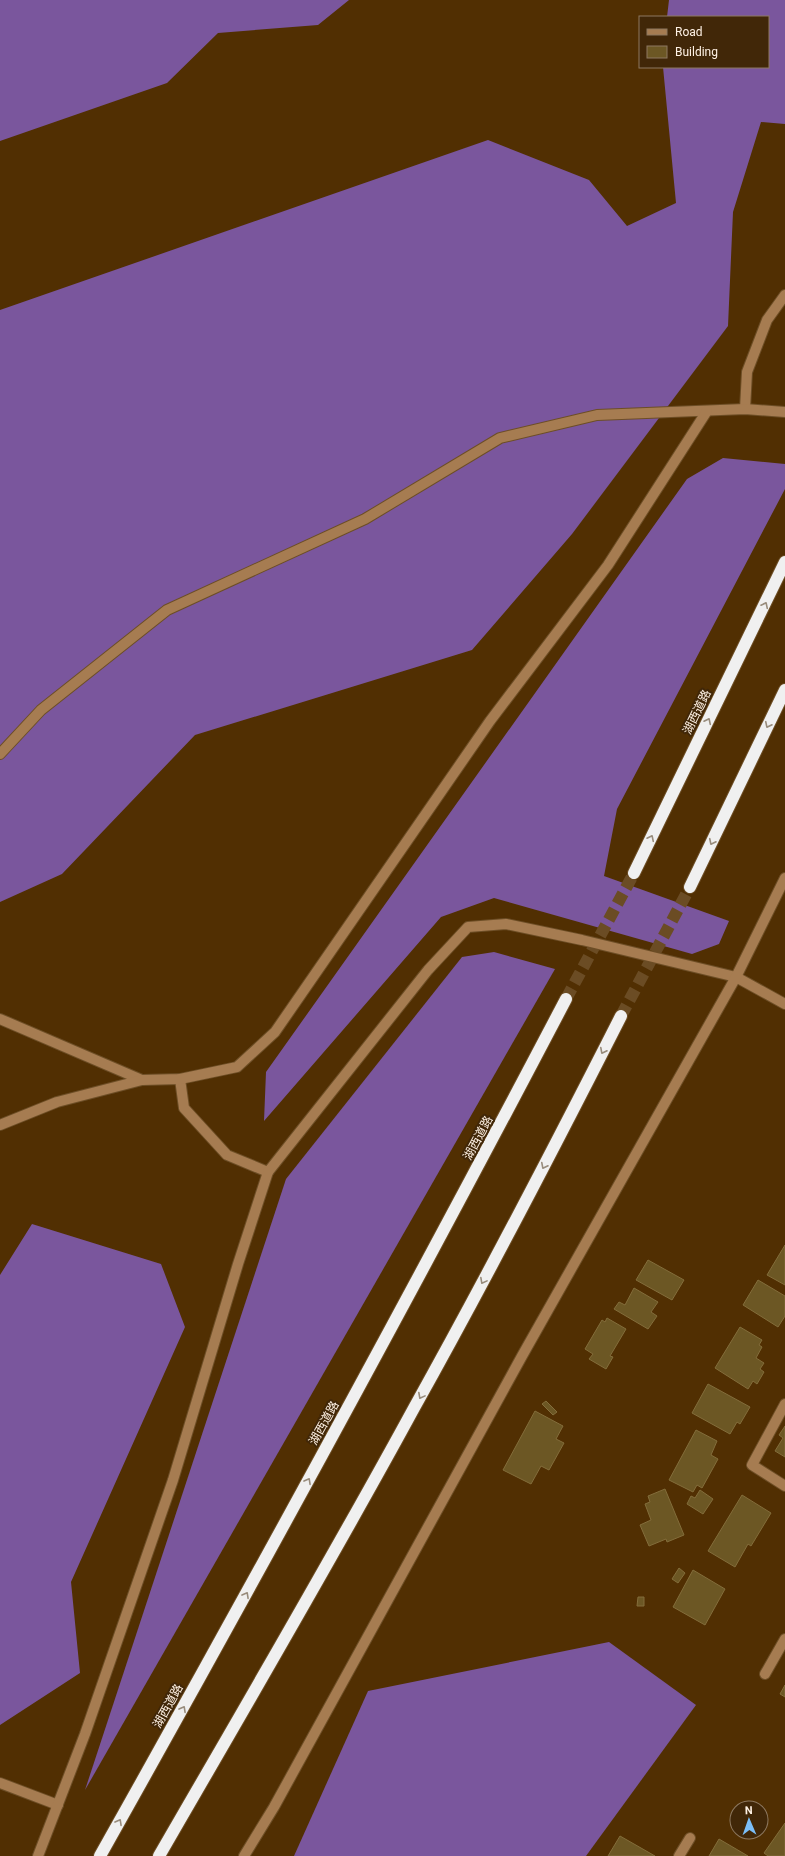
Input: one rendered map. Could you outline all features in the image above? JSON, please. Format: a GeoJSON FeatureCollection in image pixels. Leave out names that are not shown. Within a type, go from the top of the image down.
{"type":"FeatureCollection","features":[{"type":"Feature","properties":{"kind":"highway","name":"湖西道路"},"geometry":{"type":"LineString","coordinates":[[634,873],[785,562]]}},
{"type":"Feature","properties":{"kind":"highway"},"geometry":{"type":"LineString","coordinates":[[690,887],[785,690]]}},
{"type":"Feature","properties":{"kind":"highway","name":"湖西道路"},"geometry":{"type":"LineString","coordinates":[[100,1856],[247,1595],[471,1180],[566,999]]}},
{"type":"Feature","properties":{"kind":"highway"},"geometry":{"type":"LineString","coordinates":[[159,1856],[296,1620],[414,1410],[526,1203],[621,1016]]}},
{"type":"Feature","properties":{"kind":"street"},"geometry":{"type":"LineString","coordinates":[[745,410],[746,372],[767,320],[785,295]]}},
{"type":"Feature","properties":{"kind":"street"},"geometry":{"type":"LineString","coordinates":[[0,754],[41,710],[167,610],[365,519],[500,438],[597,415],[745,410],[785,412]]}},
{"type":"Feature","properties":{"kind":"street"},"geometry":{"type":"LineString","coordinates":[[0,1125],[57,1102],[142,1080],[180,1079],[237,1067],[275,1032],[490,721],[608,565],[707,411]]}},
{"type":"Feature","properties":{"kind":"street"},"geometry":{"type":"LineString","coordinates":[[244,1856],[277,1800],[522,1356],[736,977],[785,878]]}},
{"type":"Feature","properties":{"kind":"street"},"geometry":{"type":"LineString","coordinates":[[38,1856],[85,1734],[172,1480],[238,1264],[268,1172],[428,970],[468,927],[506,924],[582,940],[736,977],[785,1004]]}},
{"type":"Feature","properties":{"kind":"street"},"geometry":{"type":"LineString","coordinates":[[0,1019],[142,1080]]}},
{"type":"Feature","properties":{"kind":"street"},"geometry":{"type":"LineString","coordinates":[[180,1079],[184,1108],[227,1155],[268,1172]]}},
{"type":"Feature","properties":{"kind":"street"},"geometry":{"type":"LineString","coordinates":[[785,1404],[752,1465],[785,1486]]}},
{"type":"Feature","properties":{"kind":"street"},"geometry":{"type":"LineString","coordinates":[[765,1674],[785,1639]]}},
{"type":"Feature","properties":{"kind":"street"},"geometry":{"type":"LineString","coordinates":[[0,1783],[58,1805]]}},
{"type":"Feature","properties":{"kind":"street"},"geometry":{"type":"LineString","coordinates":[[679,1856],[690,1838]]}},
{"type":"Feature","properties":{"kind":"shaded area"},"geometry":{"type":"Polygon","coordinates":[[[0,0],[349,0],[318,25],[218,33],[167,83],[0,141],[0,0]]]}},
{"type":"Feature","properties":{"kind":"shaded area"},"geometry":{"type":"Polygon","coordinates":[[[669,0],[785,0],[785,124],[761,122],[733,212],[728,326],[572,534],[472,650],[195,735],[62,874],[0,902],[0,310],[488,140],[589,180],[627,226],[676,203],[663,68],[769,68],[769,16],[667,16],[669,0]]]}},
{"type":"Feature","properties":{"kind":"shaded area"},"geometry":{"type":"Polygon","coordinates":[[[723,458],[785,464],[785,489],[617,809],[604,876],[729,921],[719,944],[692,954],[494,898],[441,917],[264,1121],[266,1072],[687,479],[723,458]]]}},
{"type":"Feature","properties":{"kind":"shaded area"},"geometry":{"type":"Polygon","coordinates":[[[494,952],[555,969],[85,1790],[286,1179],[462,957],[494,952]]]}},
{"type":"Feature","properties":{"kind":"shaded area"},"geometry":{"type":"Polygon","coordinates":[[[32,1224],[161,1264],[185,1327],[71,1582],[80,1673],[0,1725],[0,1275],[32,1224]]]}},
{"type":"Feature","properties":{"kind":"shaded area"},"geometry":{"type":"Polygon","coordinates":[[[609,1642],[696,1705],[586,1856],[294,1856],[368,1691],[609,1642]]]}},
{"type":"Feature","properties":{"kind":"building"},"geometry":{"type":"Polygon","coordinates":[[[785,1245],[785,1285],[767,1275],[785,1245]]]}},
{"type":"Feature","properties":{"kind":"building"},"geometry":{"type":"Polygon","coordinates":[[[648,1260],[684,1280],[672,1300],[636,1280],[648,1260]]]}},
{"type":"Feature","properties":{"kind":"building"},"geometry":{"type":"Polygon","coordinates":[[[758,1280],[785,1296],[785,1316],[778,1327],[743,1305],[758,1280]]]}},
{"type":"Feature","properties":{"kind":"building"},"geometry":{"type":"Polygon","coordinates":[[[634,1288],[658,1302],[651,1312],[657,1316],[648,1329],[614,1309],[619,1302],[625,1305],[634,1288]]]}},
{"type":"Feature","properties":{"kind":"building"},"geometry":{"type":"Polygon","coordinates":[[[607,1318],[626,1329],[610,1356],[613,1357],[606,1369],[589,1359],[593,1354],[585,1349],[602,1320],[605,1322],[607,1318]]]}},
{"type":"Feature","properties":{"kind":"building"},"geometry":{"type":"Polygon","coordinates":[[[740,1327],[762,1340],[759,1345],[762,1347],[756,1358],[764,1363],[760,1369],[764,1372],[757,1384],[753,1381],[748,1389],[715,1368],[740,1327]]]}},
{"type":"Feature","properties":{"kind":"building"},"geometry":{"type":"Polygon","coordinates":[[[708,1384],[750,1407],[740,1424],[737,1422],[730,1434],[692,1413],[708,1384]]]}},
{"type":"Feature","properties":{"kind":"building"},"geometry":{"type":"Polygon","coordinates":[[[546,1401],[557,1412],[553,1415],[542,1404],[546,1401]]]}},
{"type":"Feature","properties":{"kind":"building"},"geometry":{"type":"Polygon","coordinates":[[[535,1411],[563,1426],[556,1439],[564,1443],[549,1470],[541,1466],[531,1484],[503,1470],[535,1411]]]}},
{"type":"Feature","properties":{"kind":"building"},"geometry":{"type":"Polygon","coordinates":[[[785,1426],[785,1457],[775,1451],[783,1438],[779,1435],[785,1426]]]}},
{"type":"Feature","properties":{"kind":"building"},"geometry":{"type":"Polygon","coordinates":[[[696,1430],[717,1441],[711,1455],[718,1459],[702,1488],[697,1485],[693,1492],[669,1480],[696,1430]]]}},
{"type":"Feature","properties":{"kind":"building"},"geometry":{"type":"Polygon","coordinates":[[[665,1489],[684,1535],[667,1542],[666,1539],[649,1546],[640,1525],[651,1520],[645,1504],[650,1502],[648,1496],[665,1489]]]}},
{"type":"Feature","properties":{"kind":"building"},"geometry":{"type":"Polygon","coordinates":[[[700,1490],[713,1499],[703,1514],[687,1504],[691,1496],[695,1498],[700,1490]]]}},
{"type":"Feature","properties":{"kind":"building"},"geometry":{"type":"Polygon","coordinates":[[[742,1495],[771,1513],[751,1546],[748,1544],[735,1567],[708,1551],[742,1495]]]}},
{"type":"Feature","properties":{"kind":"building"},"geometry":{"type":"Polygon","coordinates":[[[679,1568],[685,1573],[678,1583],[672,1579],[679,1568]]]}},
{"type":"Feature","properties":{"kind":"building"},"geometry":{"type":"Polygon","coordinates":[[[693,1570],[725,1589],[705,1625],[673,1607],[693,1570]]]}},
{"type":"Feature","properties":{"kind":"building"},"geometry":{"type":"Polygon","coordinates":[[[638,1597],[644,1597],[644,1606],[637,1606],[638,1597]]]}},
{"type":"Feature","properties":{"kind":"building"},"geometry":{"type":"Polygon","coordinates":[[[785,1685],[785,1697],[780,1694],[785,1685]]]}},
{"type":"Feature","properties":{"kind":"building"},"geometry":{"type":"Polygon","coordinates":[[[785,1823],[785,1856],[768,1856],[764,1853],[785,1823]]]}},
{"type":"Feature","properties":{"kind":"building"},"geometry":{"type":"Polygon","coordinates":[[[620,1836],[655,1856],[608,1856],[620,1836]]]}},
{"type":"Feature","properties":{"kind":"building"},"geometry":{"type":"Polygon","coordinates":[[[719,1839],[748,1856],[709,1856],[719,1839]]]}},
{"type":"Feature","properties":{"kind":"tunnel"},"geometry":{"type":"LineString","coordinates":[[566,999],[634,873]]}},
{"type":"Feature","properties":{"kind":"tunnel"},"geometry":{"type":"LineString","coordinates":[[621,1016],[690,887]]}}]}
